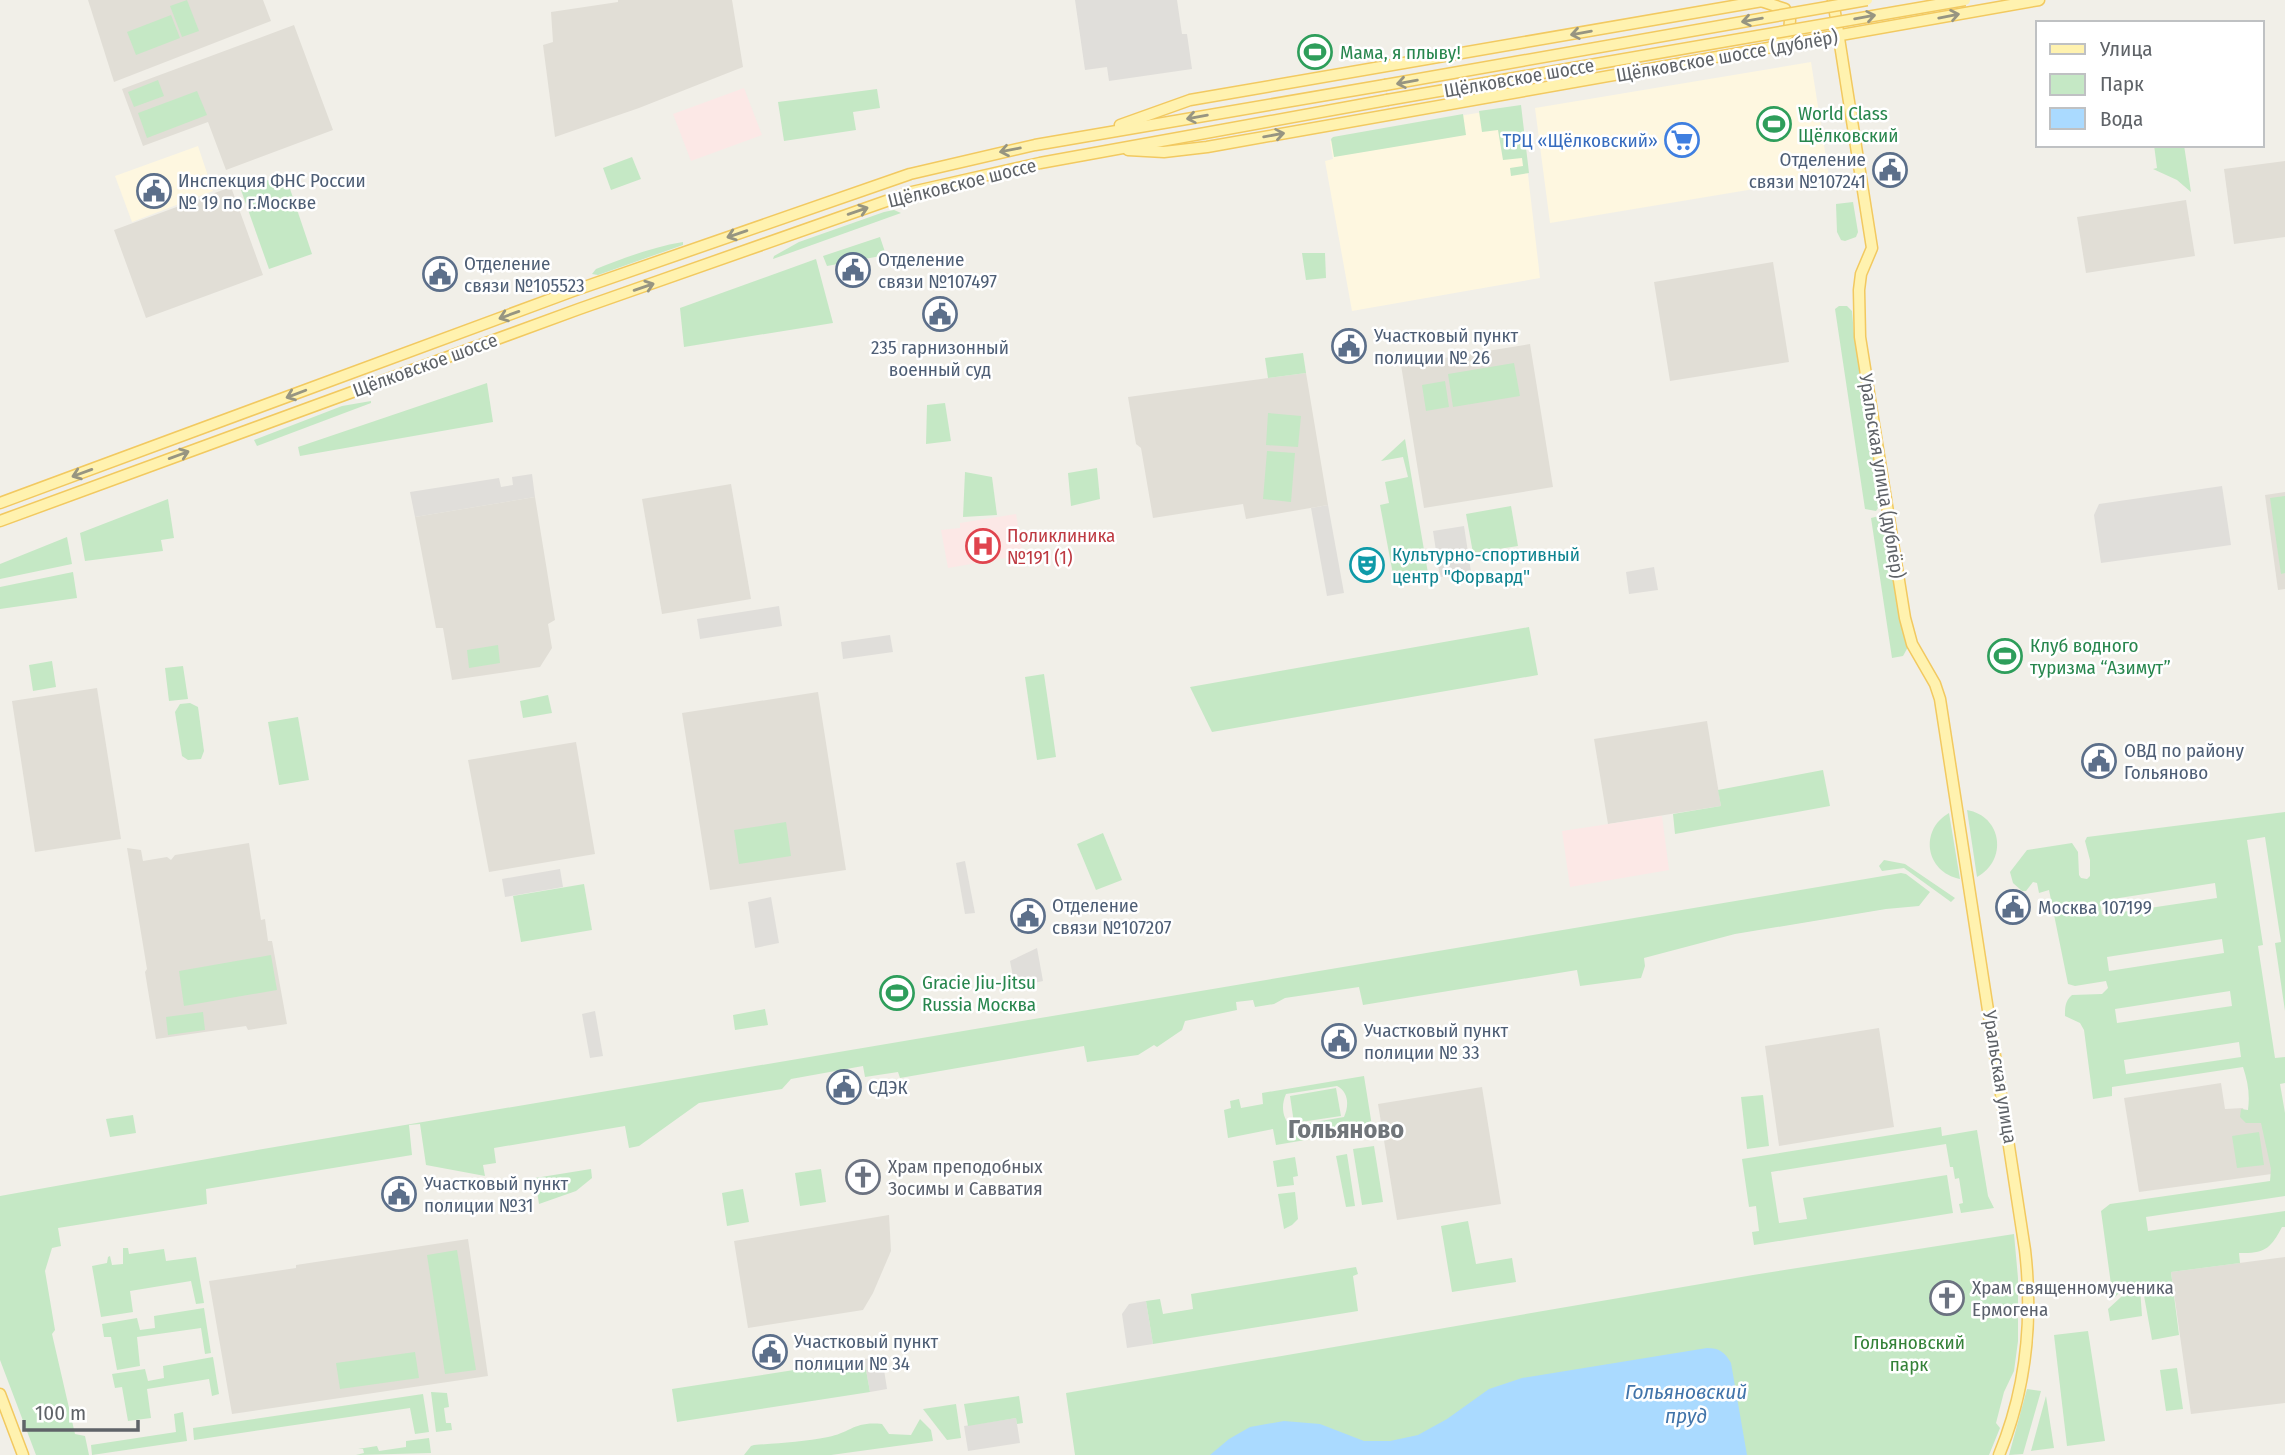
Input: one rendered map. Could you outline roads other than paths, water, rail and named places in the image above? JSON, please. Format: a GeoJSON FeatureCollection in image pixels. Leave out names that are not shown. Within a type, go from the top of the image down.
{"type":"FeatureCollection","features":[{"type":"Feature","properties":{"kind":"main road"},"geometry":{"type":"LineString","coordinates":[[1833,0],[1839,36]]}},
{"type":"Feature","properties":{"kind":"main road","name":"Щёлковское шоссе"},"geometry":{"type":"LineString","coordinates":[[0,503],[573,291],[910,174],[983,155],[1086,136],[1867,0]]}},
{"type":"Feature","properties":{"kind":"main road","name":"Щёлковское шоссе"},"geometry":{"type":"LineString","coordinates":[[0,521],[912,192],[1093,153],[1965,0]]}},
{"type":"Feature","properties":{"kind":"main road","name":"Щёлковское шоссе (дублёр)"},"geometry":{"type":"LineString","coordinates":[[1093,153],[1127,150],[1164,152],[1207,147],[2039,0]]}},
{"type":"Feature","properties":{"kind":"main road"},"geometry":{"type":"LineString","coordinates":[[1086,136],[1190,100],[1765,1],[1785,9],[1789,17],[1789,33],[1772,47]]}},
{"type":"Feature","properties":{"kind":"main road","name":"Уральская улица (дублёр)"},"geometry":{"type":"LineString","coordinates":[[1839,36],[1872,248],[1861,274],[1860,337],[1905,618],[1912,644],[1935,684],[1940,699]]}},
{"type":"Feature","properties":{"kind":"main road"},"geometry":{"type":"LineString","coordinates":[[0,497],[25,494]]}},
{"type":"Feature","properties":{"kind":"main road"},"geometry":{"type":"LineString","coordinates":[[0,529],[30,510]]}},
{"type":"Feature","properties":{"kind":"main road","name":"Уральская улица"},"geometry":{"type":"LineString","coordinates":[[1940,699],[2028,1275],[2027,1334],[2020,1384],[1999,1455]]}},
{"type":"Feature","properties":{"kind":"main road"},"geometry":{"type":"LineString","coordinates":[[0,1394],[23,1455]]}},
{"type":"Feature","properties":{"kind":"water","name":"Гольяновский пруд"},"geometry":{"type":"Polygon","coordinates":[[[1707,1348],[1721,1351],[1731,1363],[1747,1455],[1210,1455],[1229,1439],[1250,1427],[1284,1421],[1320,1424],[1364,1441],[1390,1441],[1418,1435],[1447,1419],[1489,1389],[1522,1378],[1707,1348]]]}},
{"type":"Feature","properties":{"kind":"place","name":"Мама, я плыву!"},"geometry":{"type":"Point","coordinates":[1315,52]}},
{"type":"Feature","properties":{"kind":"place","name":"World Class Щёлковский"},"geometry":{"type":"Point","coordinates":[1774,124]}},
{"type":"Feature","properties":{"kind":"place","name":"ТРЦ «Щёлковский»"},"geometry":{"type":"Point","coordinates":[1682,140]}},
{"type":"Feature","properties":{"kind":"place","name":"Отделение связи №107241"},"geometry":{"type":"Point","coordinates":[1890,170]}},
{"type":"Feature","properties":{"kind":"place","name":"Инспекция ФНС России № 19 по г.Москве"},"geometry":{"type":"Point","coordinates":[154,191]}},
{"type":"Feature","properties":{"kind":"place","name":"Отделение связи №107497"},"geometry":{"type":"Point","coordinates":[853,270]}},
{"type":"Feature","properties":{"kind":"place","name":"Отделение связи №105523"},"geometry":{"type":"Point","coordinates":[440,274]}},
{"type":"Feature","properties":{"kind":"place","name":"235 гарнизонный военный суд"},"geometry":{"type":"Point","coordinates":[940,314]}},
{"type":"Feature","properties":{"kind":"place","name":"Участковый пункт полиции № 26"},"geometry":{"type":"Point","coordinates":[1349,346]}},
{"type":"Feature","properties":{"kind":"place","name":"Поликлиника №191 (1)"},"geometry":{"type":"Point","coordinates":[983,546]}},
{"type":"Feature","properties":{"kind":"place","name":"Культурно-спортивный центр \"Форвард\""},"geometry":{"type":"Point","coordinates":[1367,565]}},
{"type":"Feature","properties":{"kind":"place","name":"Клуб водного туризма “Азимут”"},"geometry":{"type":"Point","coordinates":[2005,656]}},
{"type":"Feature","properties":{"kind":"place","name":"ОВД по району Гольяново"},"geometry":{"type":"Point","coordinates":[2099,761]}},
{"type":"Feature","properties":{"kind":"place","name":"Москва 107199"},"geometry":{"type":"Point","coordinates":[2013,907]}},
{"type":"Feature","properties":{"kind":"place","name":"Отделение связи №107207"},"geometry":{"type":"Point","coordinates":[1028,916]}},
{"type":"Feature","properties":{"kind":"place","name":"Gracie Jiu-Jitsu Russia Москва"},"geometry":{"type":"Point","coordinates":[897,993]}},
{"type":"Feature","properties":{"kind":"place","name":"Участковый пункт полиции № 33"},"geometry":{"type":"Point","coordinates":[1339,1041]}},
{"type":"Feature","properties":{"kind":"place","name":"СДЭК"},"geometry":{"type":"Point","coordinates":[844,1087]}},
{"type":"Feature","properties":{"kind":"place","name":"Храм преподобных Зосимы и Савватия"},"geometry":{"type":"Point","coordinates":[863,1177]}},
{"type":"Feature","properties":{"kind":"place","name":"Участковый пункт полиции №31"},"geometry":{"type":"Point","coordinates":[399,1194]}},
{"type":"Feature","properties":{"kind":"place","name":"Храм священномученика Ермогена"},"geometry":{"type":"Point","coordinates":[1947,1298]}},
{"type":"Feature","properties":{"kind":"place","name":"Участковый пункт полиции № 34"},"geometry":{"type":"Point","coordinates":[770,1352]}},
{"type":"Feature","properties":{"kind":"district","name":"Гольяново"},"geometry":{"type":"Point","coordinates":[1346,1129]}},
{"type":"Feature","properties":{"kind":"park label","name":"Гольяновcкий парк"},"geometry":{"type":"Point","coordinates":[1909,1353]}}]}
